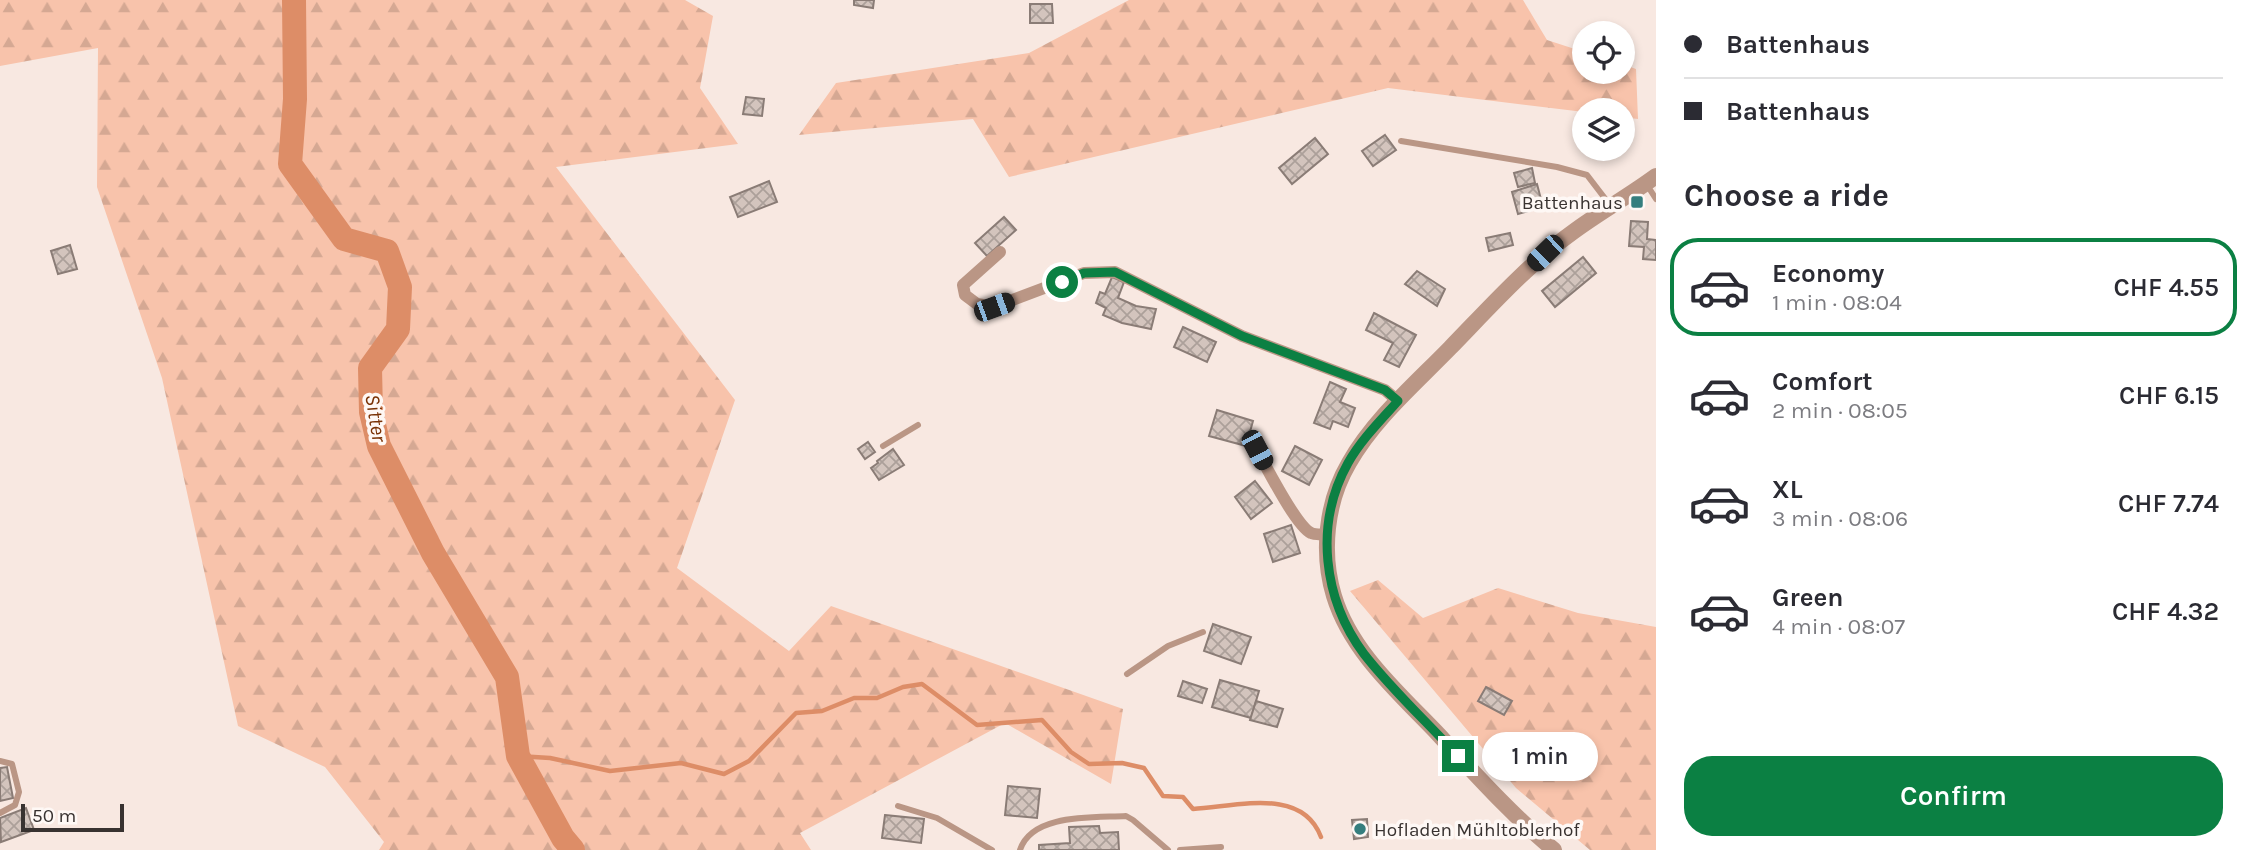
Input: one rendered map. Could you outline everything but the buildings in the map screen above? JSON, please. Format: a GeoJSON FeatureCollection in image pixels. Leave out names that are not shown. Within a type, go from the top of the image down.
{"type":"FeatureCollection","features":[{"type":"Feature","properties":{"kind":"street"},"geometry":{"type":"LineString","coordinates":[[1554,850],[1530,830],[1364,654],[1346,625],[1334,597],[1328,563],[1328,535],[1334,497],[1348,463],[1367,436],[1398,401],[1545,253],[1651,179]]}},
{"type":"Feature","properties":{"kind":"street"},"geometry":{"type":"LineString","coordinates":[[1000,252],[963,285],[965,295],[977,304],[994,307],[1084,273],[1115,272],[1242,336],[1385,390],[1398,401]]}},
{"type":"Feature","properties":{"kind":"street"},"geometry":{"type":"LineString","coordinates":[[1257,450],[1279,491],[1305,527],[1311,533],[1328,535]]}},
{"type":"Feature","properties":{"kind":"lane"},"geometry":{"type":"LineString","coordinates":[[1401,141],[1556,167],[1587,175],[1611,206]]}},
{"type":"Feature","properties":{"kind":"lane"},"geometry":{"type":"LineString","coordinates":[[1651,179],[1656,199]]}},
{"type":"Feature","properties":{"kind":"lane"},"geometry":{"type":"LineString","coordinates":[[883,446],[918,425]]}},
{"type":"Feature","properties":{"kind":"lane"},"geometry":{"type":"LineString","coordinates":[[1128,674],[1168,646],[1203,632]]}},
{"type":"Feature","properties":{"kind":"lane"},"geometry":{"type":"LineString","coordinates":[[0,761],[12,764],[19,792],[15,805],[0,813]]}},
{"type":"Feature","properties":{"kind":"lane"},"geometry":{"type":"LineString","coordinates":[[898,806],[937,818],[992,850]]}},
{"type":"Feature","properties":{"kind":"lane"},"geometry":{"type":"LineString","coordinates":[[1020,850],[1027,836],[1055,820],[1126,816],[1168,850]]}},
{"type":"Feature","properties":{"kind":"lane"},"geometry":{"type":"LineString","coordinates":[[1180,850],[1221,847]]}},
{"type":"Feature","properties":{"kind":"green space"},"geometry":{"type":"Polygon","coordinates":[[[0,0],[685,0],[713,16],[700,88],[738,144],[556,167],[735,400],[677,568],[789,651],[831,606],[1123,709],[1111,784],[1005,723],[800,833],[811,850],[379,850],[384,842],[325,767],[238,726],[162,378],[97,187],[98,48],[0,66],[0,0]]]}},
{"type":"Feature","properties":{"kind":"green space"},"geometry":{"type":"Polygon","coordinates":[[[1129,0],[1523,0],[1547,40],[1572,48],[1572,84],[1635,84],[1636,69],[1638,119],[1635,119],[1635,98],[1572,98],[1572,111],[1388,88],[1009,177],[973,119],[799,135],[836,83],[1029,53],[1129,0]]]}},
{"type":"Feature","properties":{"kind":"green space"},"geometry":{"type":"Polygon","coordinates":[[[1378,580],[1423,618],[1498,588],[1578,613],[1656,627],[1656,850],[1590,850],[1516,788],[1350,591],[1378,580]]]}},
{"type":"Feature","properties":{"kind":"waterway","name":"Sitter"},"geometry":{"type":"LineString","coordinates":[[294,0],[295,99],[290,164],[344,239],[387,251],[400,287],[398,329],[370,368],[371,412],[379,446],[433,553],[507,677],[518,756],[563,838],[573,850]]}},
{"type":"Feature","properties":{"kind":"waterway"},"geometry":{"type":"LineString","coordinates":[[518,756],[550,758],[610,771],[681,763],[724,774],[749,761],[796,713],[822,711],[854,698],[877,698],[903,687],[922,684],[977,725],[1042,720],[1071,752],[1089,764],[1122,763],[1144,768],[1163,796],[1183,797],[1193,809],[1266,803],[1283,805],[1299,811],[1312,821],[1321,837]]}},
{"type":"Feature","properties":{"kind":"place","name":"Battenhaus"},"geometry":{"type":"Point","coordinates":[1637,202]}},
{"type":"Feature","properties":{"kind":"place","name":"Hofladen Mühltoblerhof"},"geometry":{"type":"Point","coordinates":[1360,829]}},
{"type":"Feature","properties":{"kind":"route"},"geometry":{"type":"LineString","coordinates":[[1062,282],[1084,273],[1115,272],[1242,336],[1385,390],[1398,401],[1367,436],[1348,463],[1334,497],[1327,545],[1331,581],[1334,597],[1346,625],[1364,654],[1458,756]]}}]}
